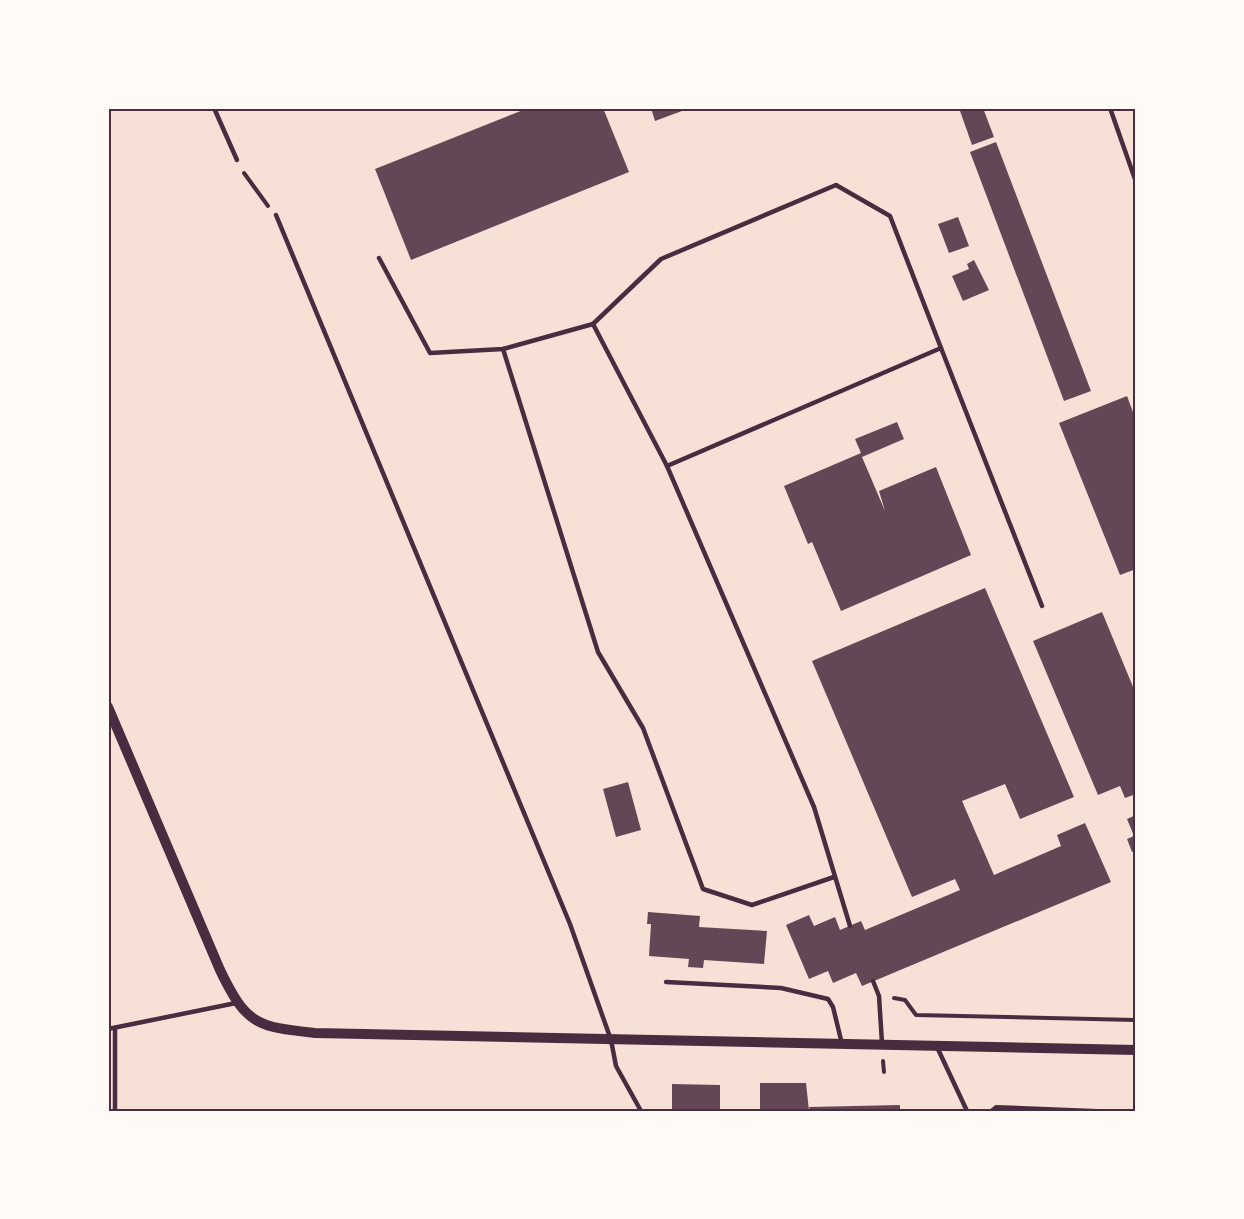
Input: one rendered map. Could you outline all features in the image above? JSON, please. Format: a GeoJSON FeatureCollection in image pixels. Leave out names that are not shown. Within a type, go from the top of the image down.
{"type":"FeatureCollection","features":[{"type":"Feature","properties":{"kind":"street"},"geometry":{"type":"LineString","coordinates":[[108,706],[236,1003],[260,1024],[279,1029],[315,1033],[1136,1050]]}},
{"type":"Feature","properties":{"kind":"lane"},"geometry":{"type":"LineString","coordinates":[[214,108],[237,160]]}},
{"type":"Feature","properties":{"kind":"lane"},"geometry":{"type":"LineString","coordinates":[[1110,108],[1136,182]]}},
{"type":"Feature","properties":{"kind":"lane"},"geometry":{"type":"LineString","coordinates":[[380,258],[430,353],[503,349],[593,324],[661,259],[836,185],[890,216],[1042,606]]}},
{"type":"Feature","properties":{"kind":"lane"},"geometry":{"type":"LineString","coordinates":[[276,216],[570,924],[611,1040],[616,1066],[641,1111]]}},
{"type":"Feature","properties":{"kind":"lane"},"geometry":{"type":"LineString","coordinates":[[593,324],[668,466],[814,807],[850,926]]}},
{"type":"Feature","properties":{"kind":"lane"},"geometry":{"type":"LineString","coordinates":[[668,466],[941,348]]}},
{"type":"Feature","properties":{"kind":"lane"},"geometry":{"type":"LineString","coordinates":[[503,349],[598,652],[643,728],[703,889],[752,905],[834,877]]}},
{"type":"Feature","properties":{"kind":"lane"},"geometry":{"type":"LineString","coordinates":[[873,981],[879,996],[882,1046]]}},
{"type":"Feature","properties":{"kind":"lane"},"geometry":{"type":"LineString","coordinates":[[666,982],[781,988],[828,999],[834,1007],[843,1045]]}},
{"type":"Feature","properties":{"kind":"lane"},"geometry":{"type":"LineString","coordinates":[[108,1029],[236,1003]]}},
{"type":"Feature","properties":{"kind":"lane"},"geometry":{"type":"LineString","coordinates":[[115,1028],[115,1111]]}},
{"type":"Feature","properties":{"kind":"lane"},"geometry":{"type":"LineString","coordinates":[[937,1047],[967,1111]]}},
{"type":"Feature","properties":{"kind":"path"},"geometry":{"type":"LineString","coordinates":[[237,160],[249,183],[276,216]]}},
{"type":"Feature","properties":{"kind":"path"},"geometry":{"type":"LineString","coordinates":[[879,996],[905,1000],[916,1016],[1136,1020]]}},
{"type":"Feature","properties":{"kind":"path"},"geometry":{"type":"LineString","coordinates":[[991,1111],[996,1107],[1098,1111]]}},
{"type":"Feature","properties":{"kind":"building"},"geometry":{"type":"Polygon","coordinates":[[[528,108],[603,108],[629,172],[411,260],[375,169],[528,108]]]}},
{"type":"Feature","properties":{"kind":"building"},"geometry":{"type":"Polygon","coordinates":[[[651,108],[690,108],[655,121],[651,108]]]}},
{"type":"Feature","properties":{"kind":"building"},"geometry":{"type":"Polygon","coordinates":[[[959,108],[983,108],[994,137],[972,145],[959,108]]]}},
{"type":"Feature","properties":{"kind":"building"},"geometry":{"type":"Polygon","coordinates":[[[996,142],[1091,391],[1064,401],[970,152],[996,142]]]}},
{"type":"Feature","properties":{"kind":"building"},"geometry":{"type":"Polygon","coordinates":[[[958,217],[969,246],[949,253],[938,224],[958,217]]]}},
{"type":"Feature","properties":{"kind":"building"},"geometry":{"type":"Polygon","coordinates":[[[974,260],[989,290],[963,301],[952,276],[969,269],[967,264],[974,260]]]}},
{"type":"Feature","properties":{"kind":"building"},"geometry":{"type":"Polygon","coordinates":[[[1127,396],[1136,420],[1136,569],[1120,575],[1059,423],[1127,396]]]}},
{"type":"Feature","properties":{"kind":"building"},"geometry":{"type":"Polygon","coordinates":[[[897,422],[904,439],[862,457],[885,511],[879,491],[936,467],[971,555],[841,611],[812,542],[808,544],[784,486],[861,453],[855,439],[897,422]]]}},
{"type":"Feature","properties":{"kind":"building"},"geometry":{"type":"Polygon","coordinates":[[[985,588],[1074,797],[1020,819],[1005,784],[962,801],[994,875],[1061,846],[1057,835],[1085,823],[1111,882],[862,986],[856,973],[833,983],[828,971],[809,979],[786,925],[809,915],[814,926],[835,917],[840,930],[861,921],[865,930],[960,890],[955,879],[912,897],[812,661],[985,588]]]}},
{"type":"Feature","properties":{"kind":"building"},"geometry":{"type":"Polygon","coordinates":[[[1102,612],[1136,694],[1136,794],[1125,798],[1120,786],[1098,795],[1033,641],[1102,612]]]}},
{"type":"Feature","properties":{"kind":"building"},"geometry":{"type":"Polygon","coordinates":[[[628,782],[641,830],[616,837],[603,789],[628,782]]]}},
{"type":"Feature","properties":{"kind":"building"},"geometry":{"type":"Polygon","coordinates":[[[1136,815],[1136,850],[1132,852],[1127,839],[1134,836],[1127,819],[1136,815]]]}},
{"type":"Feature","properties":{"kind":"building"},"geometry":{"type":"Polygon","coordinates":[[[648,912],[700,916],[699,927],[767,931],[764,964],[704,960],[703,968],[688,967],[689,959],[649,956],[651,924],[647,924],[648,912]]]}},
{"type":"Feature","properties":{"kind":"building"},"geometry":{"type":"Polygon","coordinates":[[[760,1083],[806,1083],[809,1111],[760,1111],[760,1083]]]}},
{"type":"Feature","properties":{"kind":"building"},"geometry":{"type":"Polygon","coordinates":[[[672,1084],[720,1085],[720,1111],[672,1111],[672,1084]]]}},
{"type":"Feature","properties":{"kind":"building"},"geometry":{"type":"Polygon","coordinates":[[[900,1105],[900,1111],[810,1111],[809,1107],[900,1105]]]}}]}
